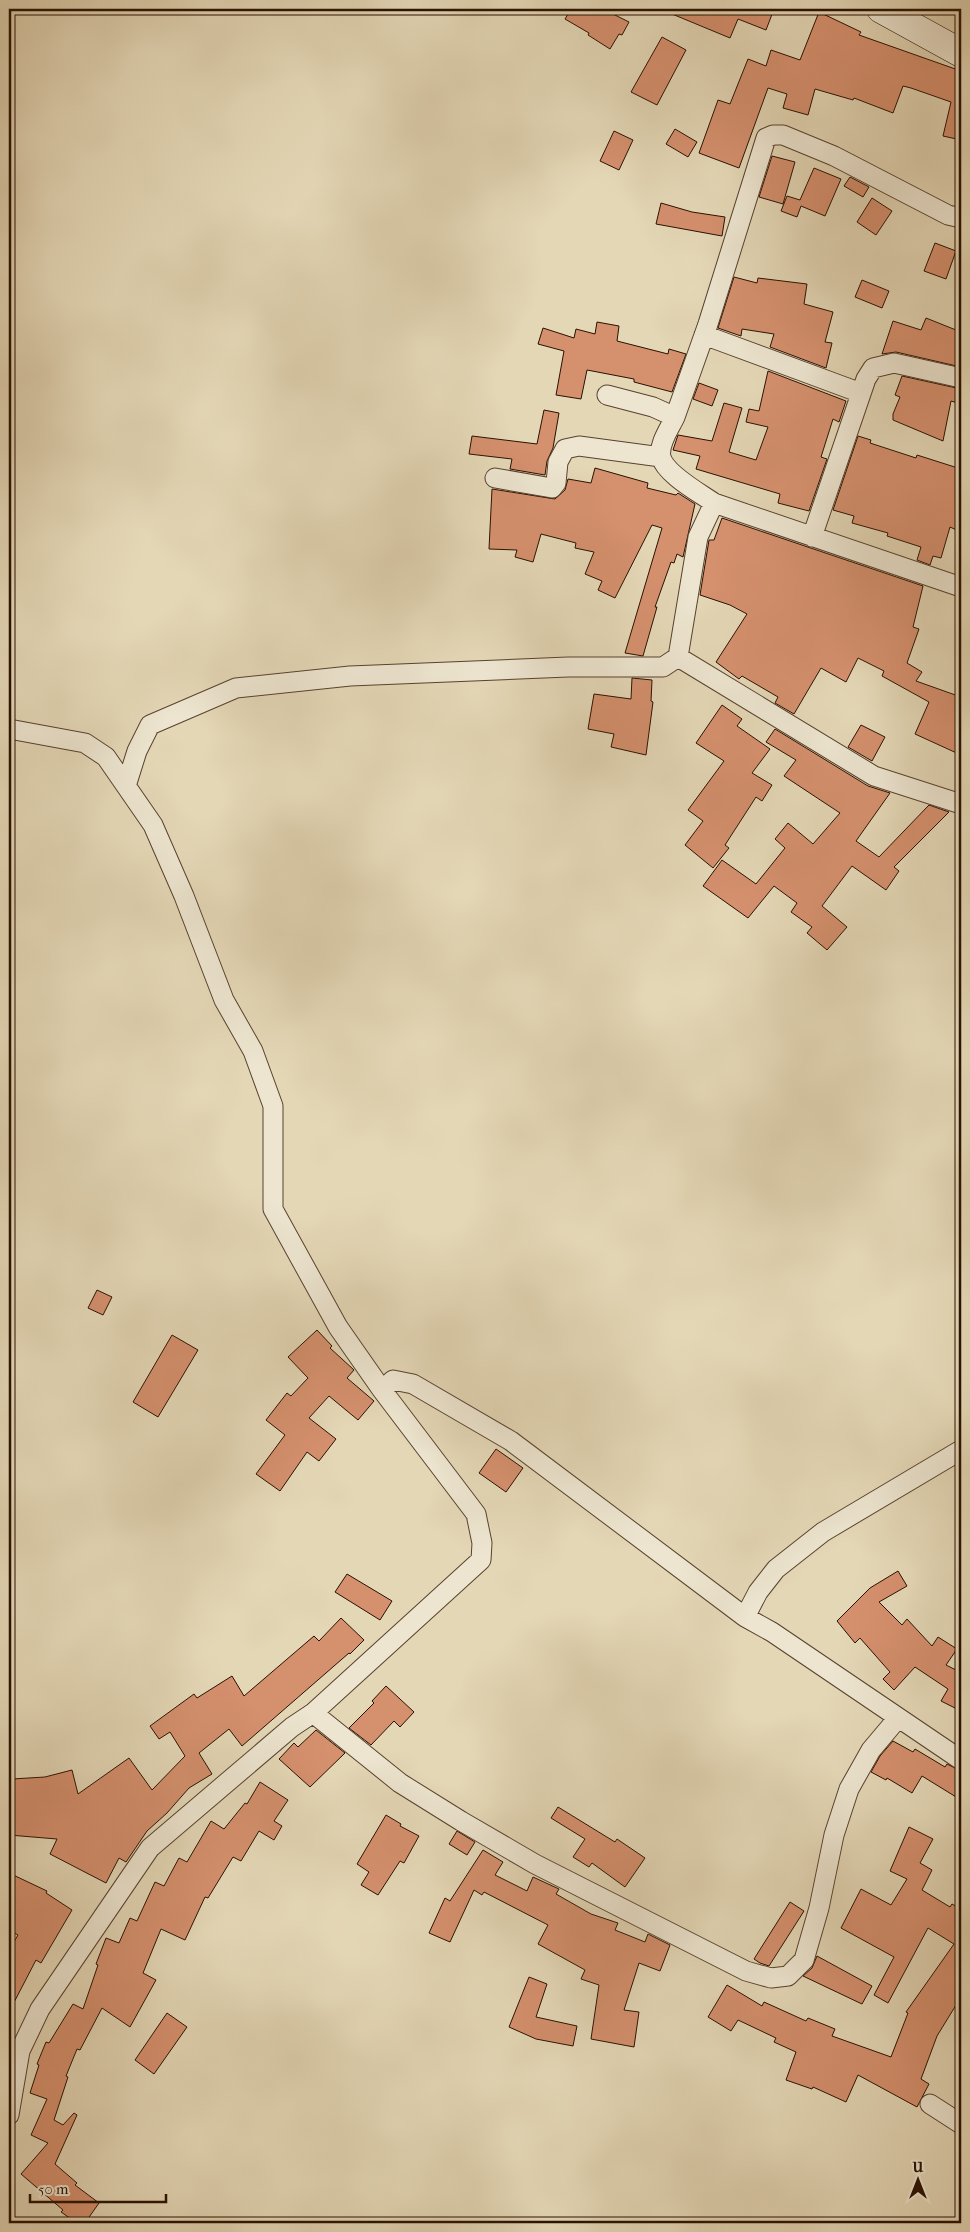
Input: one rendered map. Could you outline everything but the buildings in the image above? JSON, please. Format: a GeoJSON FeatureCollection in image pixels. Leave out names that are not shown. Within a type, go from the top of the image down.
{"type":"FeatureCollection","features":[{"type":"Feature","properties":{"kind":"street"},"geometry":{"type":"LineString","coordinates":[[881,9],[961,53]]}},
{"type":"Feature","properties":{"kind":"street"},"geometry":{"type":"LineString","coordinates":[[961,218],[948,215],[834,156],[783,136],[773,135],[766,138],[704,335],[676,417],[662,443],[661,457],[668,470],[714,504],[961,587]]}},
{"type":"Feature","properties":{"kind":"street"},"geometry":{"type":"LineString","coordinates":[[704,335],[861,393]]}},
{"type":"Feature","properties":{"kind":"street"},"geometry":{"type":"LineString","coordinates":[[812,537],[866,379],[873,368],[894,363],[961,378]]}},
{"type":"Feature","properties":{"kind":"street"},"geometry":{"type":"LineString","coordinates":[[607,395],[653,407],[676,417]]}},
{"type":"Feature","properties":{"kind":"street"},"geometry":{"type":"LineString","coordinates":[[495,478],[552,488],[556,483],[558,462],[565,450],[579,446],[661,457]]}},
{"type":"Feature","properties":{"kind":"street"},"geometry":{"type":"LineString","coordinates":[[126,786],[137,751],[150,725],[236,688],[350,676],[568,667],[663,667],[678,657],[698,537],[714,504]]}},
{"type":"Feature","properties":{"kind":"street"},"geometry":{"type":"LineString","coordinates":[[678,657],[874,776],[961,804]]}},
{"type":"Feature","properties":{"kind":"street"},"geometry":{"type":"LineString","coordinates":[[9,730],[85,743],[106,758],[153,825],[184,896],[224,1000],[253,1051],[273,1106],[273,1209],[338,1327],[382,1390],[476,1514],[482,1543],[482,1560],[313,1712],[292,1727],[150,1848],[40,2009],[20,2051],[9,2115]]}},
{"type":"Feature","properties":{"kind":"street"},"geometry":{"type":"LineString","coordinates":[[382,1390],[393,1380],[413,1384],[511,1441],[745,1617],[772,1632],[961,1760]]}},
{"type":"Feature","properties":{"kind":"street"},"geometry":{"type":"LineString","coordinates":[[745,1617],[758,1592],[776,1569],[823,1532],[961,1450]]}},
{"type":"Feature","properties":{"kind":"street"},"geometry":{"type":"LineString","coordinates":[[313,1712],[400,1783],[535,1864],[746,1971],[771,1978],[788,1976],[804,1960],[819,1908],[834,1835],[849,1789],[871,1750],[898,1718]]}},
{"type":"Feature","properties":{"kind":"street"},"geometry":{"type":"LineString","coordinates":[[930,2104],[961,2124]]}}]}
